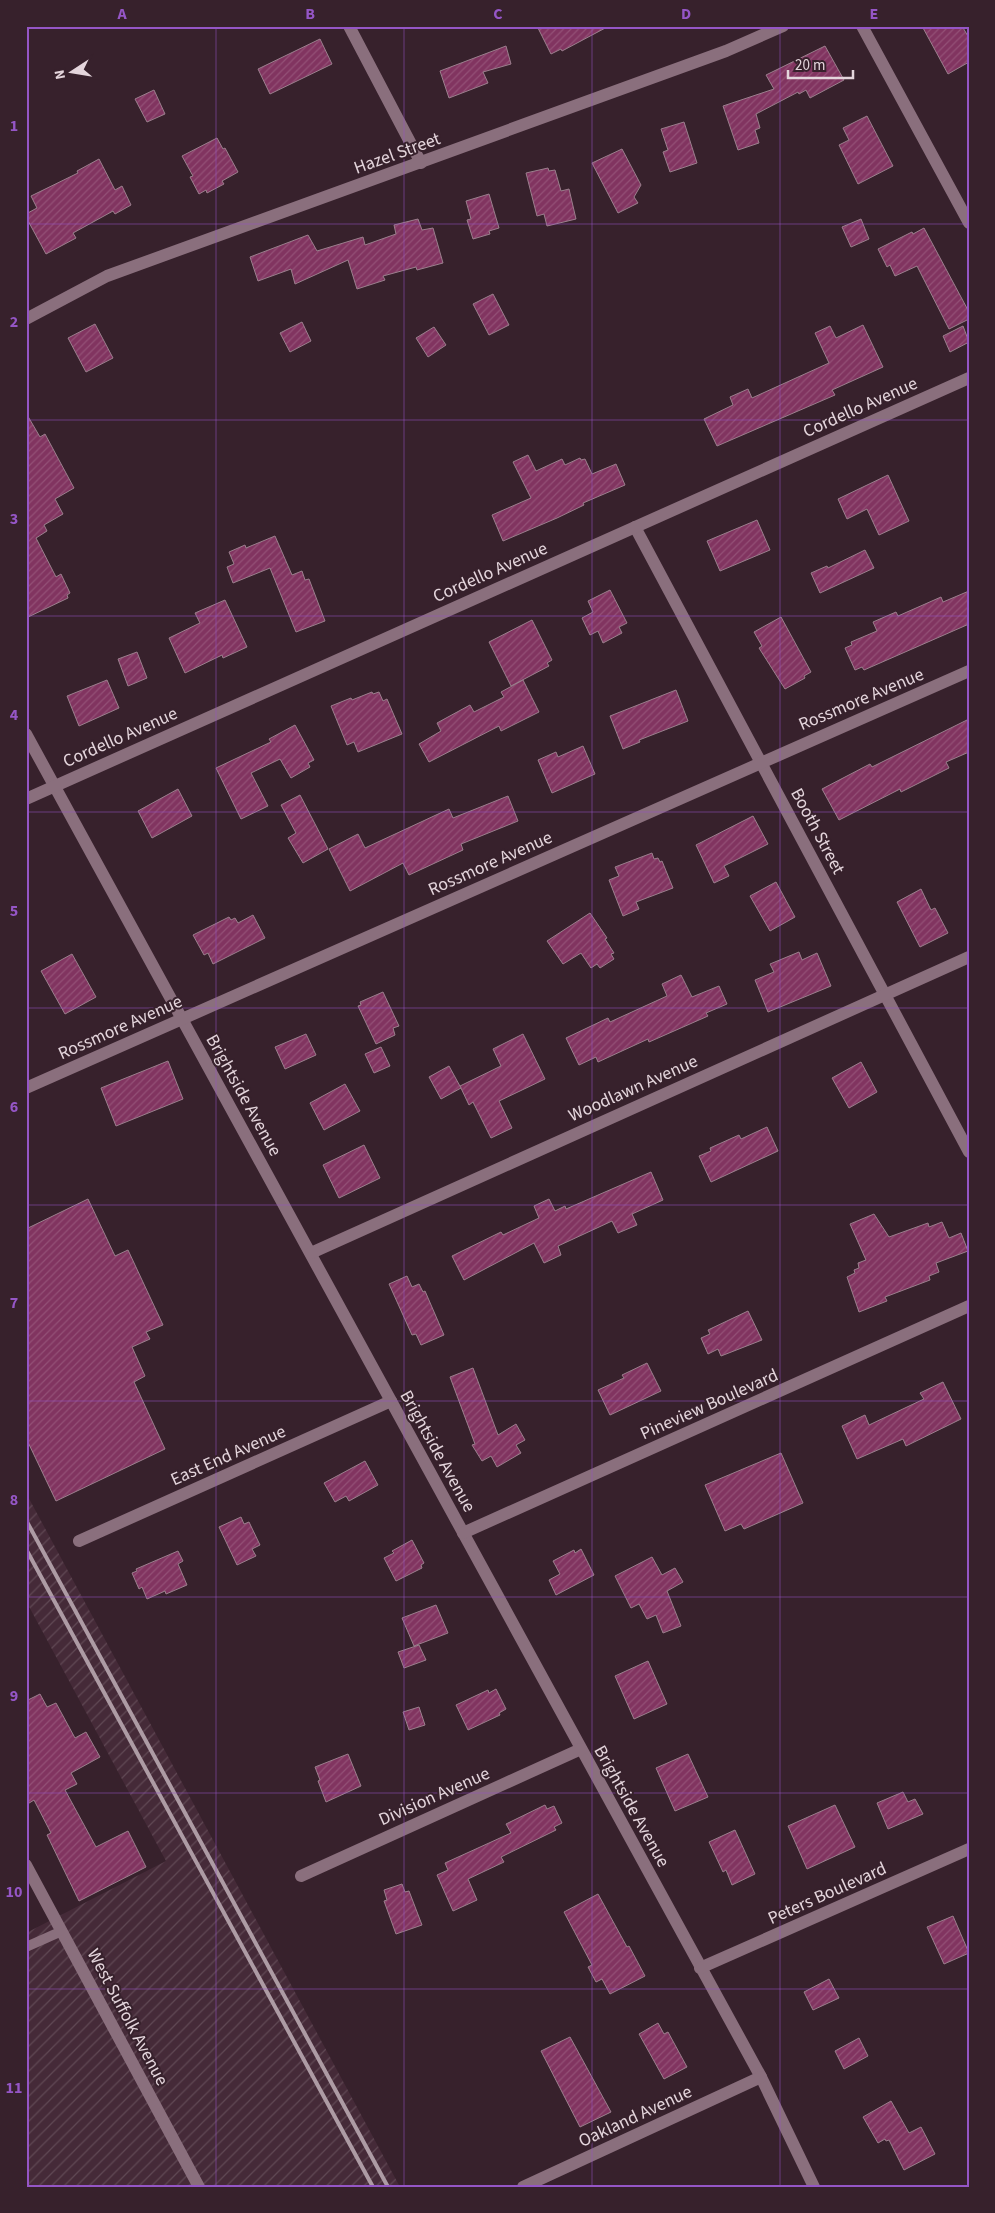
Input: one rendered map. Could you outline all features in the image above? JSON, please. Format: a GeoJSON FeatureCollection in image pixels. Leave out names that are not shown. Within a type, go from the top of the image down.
{"type":"FeatureCollection","features":[{"type":"Feature","properties":{"kind":"street"},"geometry":{"type":"LineString","coordinates":[[349,26],[421,163]]}},
{"type":"Feature","properties":{"kind":"street","name":"Hazel Street"},"geometry":{"type":"LineString","coordinates":[[26,319],[107,276],[726,51],[783,26]]}},
{"type":"Feature","properties":{"kind":"street"},"geometry":{"type":"LineString","coordinates":[[862,26],[969,223]]}},
{"type":"Feature","properties":{"kind":"street","name":"Cordello Avenue"},"geometry":{"type":"LineString","coordinates":[[26,799],[969,378]]}},
{"type":"Feature","properties":{"kind":"street","name":"Booth Street"},"geometry":{"type":"LineString","coordinates":[[635,527],[969,1152]]}},
{"type":"Feature","properties":{"kind":"street","name":"Rossmore Avenue"},"geometry":{"type":"LineString","coordinates":[[26,1088],[761,761],[969,671]]}},
{"type":"Feature","properties":{"kind":"street","name":"Brightside Avenue"},"geometry":{"type":"LineString","coordinates":[[26,734],[761,2077],[814,2187]]}},
{"type":"Feature","properties":{"kind":"street","name":"Woodlawn Avenue"},"geometry":{"type":"LineString","coordinates":[[311,1252],[969,957]]}},
{"type":"Feature","properties":{"kind":"street","name":"Pineview Boulevard"},"geometry":{"type":"LineString","coordinates":[[463,1533],[969,1306]]}},
{"type":"Feature","properties":{"kind":"street","name":"East End Avenue"},"geometry":{"type":"LineString","coordinates":[[79,1541],[391,1401]]}},
{"type":"Feature","properties":{"kind":"street","name":"Division Avenue"},"geometry":{"type":"LineString","coordinates":[[300,1876],[581,1749]]}},
{"type":"Feature","properties":{"kind":"street","name":"Peters Boulevard"},"geometry":{"type":"LineString","coordinates":[[700,1968],[969,1849]]}},
{"type":"Feature","properties":{"kind":"street","name":"West Suffolk Avenue"},"geometry":{"type":"LineString","coordinates":[[26,1865],[199,2187]]}},
{"type":"Feature","properties":{"kind":"street","name":"Oakland Avenue"},"geometry":{"type":"LineString","coordinates":[[523,2187],[761,2077]]}},
{"type":"Feature","properties":{"kind":"lane"},"geometry":{"type":"LineString","coordinates":[[26,1947],[62,1931]]}},
{"type":"Feature","properties":{"kind":"shaded area"},"geometry":{"type":"Polygon","coordinates":[[[26,1493],[400,2187],[26,2187],[26,1933],[166,1861],[26,1601],[26,1493]]]}},
{"type":"Feature","properties":{"kind":"building"},"geometry":{"type":"Polygon","coordinates":[[[537,26],[609,26],[562,51],[561,49],[551,54],[537,26]]]}},
{"type":"Feature","properties":{"kind":"building"},"geometry":{"type":"Polygon","coordinates":[[[922,26],[962,26],[969,38],[969,62],[948,74],[922,26]]]}},
{"type":"Feature","properties":{"kind":"building"},"geometry":{"type":"Polygon","coordinates":[[[320,39],[332,64],[270,94],[258,69],[320,39]]]}},
{"type":"Feature","properties":{"kind":"building"},"geometry":{"type":"Polygon","coordinates":[[[506,46],[511,64],[483,72],[488,83],[449,98],[440,71],[506,46]]]}},
{"type":"Feature","properties":{"kind":"building"},"geometry":{"type":"Polygon","coordinates":[[[825,46],[844,80],[810,98],[806,90],[799,94],[798,92],[756,114],[760,128],[755,130],[759,143],[738,150],[723,106],[774,89],[766,75],[825,46]]]}},
{"type":"Feature","properties":{"kind":"building"},"geometry":{"type":"Polygon","coordinates":[[[154,90],[165,114],[147,122],[135,99],[154,90]]]}},
{"type":"Feature","properties":{"kind":"building"},"geometry":{"type":"Polygon","coordinates":[[[867,116],[893,166],[858,184],[839,145],[849,140],[843,128],[867,116]]]}},
{"type":"Feature","properties":{"kind":"building"},"geometry":{"type":"Polygon","coordinates":[[[684,122],[697,163],[670,172],[663,152],[668,150],[661,129],[684,122]]]}},
{"type":"Feature","properties":{"kind":"building"},"geometry":{"type":"Polygon","coordinates":[[[217,138],[223,149],[225,148],[238,172],[222,181],[224,184],[207,193],[206,190],[199,194],[190,177],[193,176],[182,156],[217,138]]]}},
{"type":"Feature","properties":{"kind":"building"},"geometry":{"type":"Polygon","coordinates":[[[622,149],[641,185],[634,197],[638,203],[618,213],[592,163],[622,149]]]}},
{"type":"Feature","properties":{"kind":"building"},"geometry":{"type":"Polygon","coordinates":[[[99,159],[115,190],[122,186],[131,205],[115,214],[113,211],[73,233],[76,238],[46,254],[26,217],[26,214],[37,208],[31,196],[78,173],[77,171],[99,159]]]}},
{"type":"Feature","properties":{"kind":"building"},"geometry":{"type":"Polygon","coordinates":[[[548,168],[549,171],[555,170],[561,191],[569,189],[576,219],[547,226],[544,214],[537,216],[526,173],[548,168]]]}},
{"type":"Feature","properties":{"kind":"building"},"geometry":{"type":"Polygon","coordinates":[[[489,194],[499,228],[489,231],[490,234],[473,239],[467,220],[471,219],[466,201],[489,194]]]}},
{"type":"Feature","properties":{"kind":"building"},"geometry":{"type":"Polygon","coordinates":[[[418,219],[422,230],[433,228],[443,263],[417,270],[416,267],[383,276],[385,280],[357,289],[348,260],[295,284],[291,269],[258,281],[250,257],[308,235],[317,251],[363,237],[365,245],[396,234],[394,225],[418,219]]]}},
{"type":"Feature","properties":{"kind":"building"},"geometry":{"type":"Polygon","coordinates":[[[861,219],[869,239],[851,247],[842,227],[861,219]]]}},
{"type":"Feature","properties":{"kind":"building"},"geometry":{"type":"Polygon","coordinates":[[[924,228],[969,312],[969,319],[949,329],[917,266],[895,276],[890,265],[887,267],[878,249],[924,228]]]}},
{"type":"Feature","properties":{"kind":"building"},"geometry":{"type":"Polygon","coordinates":[[[493,294],[509,325],[489,335],[473,304],[493,294]]]}},
{"type":"Feature","properties":{"kind":"building"},"geometry":{"type":"Polygon","coordinates":[[[302,322],[311,341],[290,352],[280,333],[302,322]]]}},
{"type":"Feature","properties":{"kind":"building"},"geometry":{"type":"Polygon","coordinates":[[[95,324],[113,358],[86,372],[68,338],[95,324]]]}},
{"type":"Feature","properties":{"kind":"building"},"geometry":{"type":"Polygon","coordinates":[[[863,325],[883,367],[832,390],[835,395],[717,446],[704,419],[733,405],[730,397],[748,389],[752,398],[829,363],[815,333],[830,326],[836,338],[863,325]]]}},
{"type":"Feature","properties":{"kind":"building"},"geometry":{"type":"Polygon","coordinates":[[[963,326],[969,342],[950,352],[943,336],[963,326]]]}},
{"type":"Feature","properties":{"kind":"building"},"geometry":{"type":"Polygon","coordinates":[[[434,327],[446,345],[428,357],[416,338],[434,327]]]}},
{"type":"Feature","properties":{"kind":"building"},"geometry":{"type":"Polygon","coordinates":[[[26,413],[40,437],[45,434],[74,488],[55,499],[63,514],[44,525],[47,531],[36,538],[56,577],[61,574],[70,593],[67,595],[68,598],[26,618],[26,413]]]}},
{"type":"Feature","properties":{"kind":"building"},"geometry":{"type":"Polygon","coordinates":[[[528,455],[536,471],[562,459],[565,465],[580,458],[581,460],[585,459],[592,474],[616,464],[625,485],[583,503],[584,505],[557,518],[503,541],[492,515],[531,498],[513,462],[528,455]]]}},
{"type":"Feature","properties":{"kind":"building"},"geometry":{"type":"Polygon","coordinates":[[[888,475],[909,521],[879,535],[867,509],[847,519],[838,499],[888,475]]]}},
{"type":"Feature","properties":{"kind":"building"},"geometry":{"type":"Polygon","coordinates":[[[757,520],[770,550],[720,571],[707,541],[757,520]]]}},
{"type":"Feature","properties":{"kind":"building"},"geometry":{"type":"Polygon","coordinates":[[[275,536],[292,575],[302,571],[305,580],[309,579],[325,621],[296,632],[270,568],[233,583],[227,567],[234,564],[229,552],[245,545],[246,548],[275,536]]]}},
{"type":"Feature","properties":{"kind":"building"},"geometry":{"type":"Polygon","coordinates":[[[865,550],[874,568],[820,593],[811,573],[827,566],[828,568],[865,550]]]}},
{"type":"Feature","properties":{"kind":"building"},"geometry":{"type":"Polygon","coordinates":[[[610,590],[627,623],[619,627],[622,633],[603,643],[598,631],[590,635],[582,618],[593,612],[588,601],[610,590]]]}},
{"type":"Feature","properties":{"kind":"building"},"geometry":{"type":"Polygon","coordinates":[[[969,591],[969,624],[864,670],[862,667],[855,670],[845,648],[852,645],[851,642],[877,631],[873,622],[896,612],[898,616],[941,597],[943,602],[969,591]]]}},
{"type":"Feature","properties":{"kind":"building"},"geometry":{"type":"Polygon","coordinates":[[[225,600],[247,647],[223,658],[222,655],[185,673],[169,638],[200,623],[195,613],[225,600]]]}},
{"type":"Feature","properties":{"kind":"building"},"geometry":{"type":"Polygon","coordinates":[[[781,617],[811,672],[804,676],[805,678],[785,689],[759,648],[762,646],[754,632],[781,617]]]}},
{"type":"Feature","properties":{"kind":"building"},"geometry":{"type":"Polygon","coordinates":[[[532,620],[552,660],[547,663],[549,666],[511,686],[489,642],[532,620]]]}},
{"type":"Feature","properties":{"kind":"building"},"geometry":{"type":"Polygon","coordinates":[[[137,652],[147,678],[128,686],[118,659],[137,652]]]}},
{"type":"Feature","properties":{"kind":"building"},"geometry":{"type":"Polygon","coordinates":[[[107,680],[119,708],[79,726],[67,696],[107,680]]]}},
{"type":"Feature","properties":{"kind":"building"},"geometry":{"type":"Polygon","coordinates":[[[523,680],[539,712],[501,731],[499,726],[429,762],[419,744],[441,731],[437,723],[470,705],[474,712],[504,697],[501,692],[523,680]]]}},
{"type":"Feature","properties":{"kind":"building"},"geometry":{"type":"Polygon","coordinates":[[[676,690],[688,721],[639,740],[640,742],[623,749],[610,716],[676,690]]]}},
{"type":"Feature","properties":{"kind":"building"},"geometry":{"type":"Polygon","coordinates":[[[372,692],[373,694],[379,692],[383,701],[387,699],[402,734],[358,752],[354,742],[347,745],[331,706],[372,692]]]}},
{"type":"Feature","properties":{"kind":"building"},"geometry":{"type":"Polygon","coordinates":[[[969,719],[969,752],[946,762],[949,768],[901,792],[900,789],[839,820],[822,789],[870,764],[872,767],[969,719]]]}},
{"type":"Feature","properties":{"kind":"building"},"geometry":{"type":"Polygon","coordinates":[[[295,725],[314,760],[308,763],[310,767],[291,778],[280,759],[251,773],[268,806],[241,819],[216,768],[271,742],[269,739],[295,725]]]}},
{"type":"Feature","properties":{"kind":"building"},"geometry":{"type":"Polygon","coordinates":[[[583,746],[595,774],[552,793],[538,760],[556,752],[558,757],[583,746]]]}},
{"type":"Feature","properties":{"kind":"building"},"geometry":{"type":"Polygon","coordinates":[[[178,789],[192,816],[152,838],[138,811],[178,789]]]}},
{"type":"Feature","properties":{"kind":"building"},"geometry":{"type":"Polygon","coordinates":[[[300,795],[328,849],[303,863],[288,838],[296,833],[281,805],[300,795]]]}},
{"type":"Feature","properties":{"kind":"building"},"geometry":{"type":"Polygon","coordinates":[[[508,796],[518,821],[461,844],[463,850],[409,875],[403,863],[350,891],[329,849],[358,834],[365,848],[449,809],[453,818],[508,796]]]}},
{"type":"Feature","properties":{"kind":"building"},"geometry":{"type":"Polygon","coordinates":[[[753,816],[768,844],[724,866],[729,876],[714,883],[696,845],[753,816]]]}},
{"type":"Feature","properties":{"kind":"building"},"geometry":{"type":"Polygon","coordinates":[[[652,853],[654,859],[658,858],[660,862],[662,861],[673,888],[636,902],[639,909],[623,916],[609,880],[619,876],[615,867],[652,853]]]}},
{"type":"Feature","properties":{"kind":"building"},"geometry":{"type":"Polygon","coordinates":[[[776,882],[795,917],[770,931],[750,896],[776,882]]]}},
{"type":"Feature","properties":{"kind":"building"},"geometry":{"type":"Polygon","coordinates":[[[921,889],[931,910],[935,908],[948,933],[920,947],[897,902],[921,889]]]}},
{"type":"Feature","properties":{"kind":"building"},"geometry":{"type":"Polygon","coordinates":[[[590,913],[607,938],[605,939],[614,953],[611,954],[614,959],[600,968],[597,964],[591,968],[581,953],[563,964],[547,941],[590,913]]]}},
{"type":"Feature","properties":{"kind":"building"},"geometry":{"type":"Polygon","coordinates":[[[253,915],[265,938],[213,964],[208,953],[204,955],[193,935],[229,917],[231,920],[235,918],[238,923],[253,915]]]}},
{"type":"Feature","properties":{"kind":"building"},"geometry":{"type":"Polygon","coordinates":[[[799,952],[802,960],[817,953],[831,986],[768,1012],[755,980],[774,972],[770,964],[799,952]]]}},
{"type":"Feature","properties":{"kind":"building"},"geometry":{"type":"Polygon","coordinates":[[[72,954],[96,997],[65,1014],[41,971],[72,954]]]}},
{"type":"Feature","properties":{"kind":"building"},"geometry":{"type":"Polygon","coordinates":[[[681,975],[692,997],[719,986],[727,1004],[706,1013],[708,1016],[649,1042],[648,1039],[598,1062],[596,1057],[579,1065],[566,1038],[608,1018],[610,1022],[667,996],[662,984],[681,975]]]}},
{"type":"Feature","properties":{"kind":"building"},"geometry":{"type":"Polygon","coordinates":[[[383,992],[399,1026],[393,1028],[395,1035],[376,1044],[358,1006],[361,1005],[360,1002],[383,992]]]}},
{"type":"Feature","properties":{"kind":"building"},"geometry":{"type":"Polygon","coordinates":[[[306,1034],[316,1055],[285,1069],[275,1047],[306,1034]]]}},
{"type":"Feature","properties":{"kind":"building"},"geometry":{"type":"Polygon","coordinates":[[[523,1034],[545,1079],[499,1101],[512,1128],[491,1138],[473,1102],[469,1105],[460,1086],[501,1066],[493,1049],[523,1034]]]}},
{"type":"Feature","properties":{"kind":"building"},"geometry":{"type":"Polygon","coordinates":[[[381,1047],[390,1066],[374,1073],[365,1054],[381,1047]]]}},
{"type":"Feature","properties":{"kind":"building"},"geometry":{"type":"Polygon","coordinates":[[[168,1061],[183,1099],[116,1126],[101,1088],[168,1061]]]}},
{"type":"Feature","properties":{"kind":"building"},"geometry":{"type":"Polygon","coordinates":[[[861,1062],[877,1092],[849,1108],[832,1078],[861,1062]]]}},
{"type":"Feature","properties":{"kind":"building"},"geometry":{"type":"Polygon","coordinates":[[[449,1066],[461,1088],[441,1099],[429,1077],[449,1066]]]}},
{"type":"Feature","properties":{"kind":"building"},"geometry":{"type":"Polygon","coordinates":[[[345,1084],[360,1111],[324,1130],[310,1103],[345,1084]]]}},
{"type":"Feature","properties":{"kind":"building"},"geometry":{"type":"Polygon","coordinates":[[[767,1127],[778,1151],[711,1182],[699,1156],[711,1151],[710,1148],[739,1135],[741,1139],[767,1127]]]}},
{"type":"Feature","properties":{"kind":"building"},"geometry":{"type":"Polygon","coordinates":[[[364,1145],[380,1178],[339,1198],[323,1165],[364,1145]]]}},
{"type":"Feature","properties":{"kind":"building"},"geometry":{"type":"Polygon","coordinates":[[[651,1172],[663,1200],[632,1214],[637,1225],[618,1233],[612,1221],[558,1246],[561,1255],[544,1263],[534,1243],[464,1280],[452,1256],[501,1232],[503,1235],[539,1218],[534,1206],[549,1199],[555,1211],[565,1206],[566,1209],[651,1172]]]}},
{"type":"Feature","properties":{"kind":"building"},"geometry":{"type":"Polygon","coordinates":[[[88,1199],[115,1256],[128,1250],[163,1325],[146,1332],[150,1339],[132,1347],[145,1376],[134,1382],[165,1449],[56,1501],[26,1438],[26,1229],[88,1199]]]}},
{"type":"Feature","properties":{"kind":"building"},"geometry":{"type":"Polygon","coordinates":[[[874,1214],[889,1237],[928,1223],[929,1227],[942,1222],[949,1238],[961,1233],[968,1251],[936,1263],[939,1272],[929,1276],[930,1280],[885,1297],[887,1301],[859,1312],[847,1277],[855,1273],[854,1270],[859,1268],[858,1263],[866,1260],[850,1224],[874,1214]]]}},
{"type":"Feature","properties":{"kind":"building"},"geometry":{"type":"Polygon","coordinates":[[[407,1276],[412,1287],[419,1284],[423,1292],[425,1291],[444,1335],[421,1345],[416,1334],[412,1335],[389,1284],[407,1276]]]}},
{"type":"Feature","properties":{"kind":"building"},"geometry":{"type":"Polygon","coordinates":[[[748,1311],[762,1340],[721,1356],[718,1349],[708,1354],[701,1338],[710,1334],[708,1330],[748,1311]]]}},
{"type":"Feature","properties":{"kind":"building"},"geometry":{"type":"Polygon","coordinates":[[[647,1363],[661,1391],[610,1415],[598,1390],[624,1378],[622,1375],[647,1363]]]}},
{"type":"Feature","properties":{"kind":"building"},"geometry":{"type":"Polygon","coordinates":[[[473,1368],[498,1435],[516,1424],[525,1440],[516,1445],[521,1453],[497,1467],[491,1456],[482,1461],[472,1445],[475,1444],[450,1377],[473,1368]]]}},
{"type":"Feature","properties":{"kind":"building"},"geometry":{"type":"Polygon","coordinates":[[[943,1382],[961,1419],[906,1446],[903,1439],[857,1459],[842,1426],[865,1415],[869,1425],[924,1399],[920,1393],[943,1382]]]}},
{"type":"Feature","properties":{"kind":"building"},"geometry":{"type":"Polygon","coordinates":[[[781,1453],[803,1503],[744,1529],[741,1524],[725,1531],[705,1485],[781,1453]]]}},
{"type":"Feature","properties":{"kind":"building"},"geometry":{"type":"Polygon","coordinates":[[[365,1461],[378,1485],[349,1501],[346,1496],[335,1502],[324,1483],[365,1461]]]}},
{"type":"Feature","properties":{"kind":"building"},"geometry":{"type":"Polygon","coordinates":[[[241,1517],[244,1524],[249,1522],[260,1545],[252,1549],[256,1556],[237,1565],[219,1527],[241,1517]]]}},
{"type":"Feature","properties":{"kind":"building"},"geometry":{"type":"Polygon","coordinates":[[[412,1540],[424,1563],[421,1565],[422,1568],[396,1581],[384,1558],[394,1553],[392,1551],[412,1540]]]}},
{"type":"Feature","properties":{"kind":"building"},"geometry":{"type":"Polygon","coordinates":[[[581,1549],[594,1575],[556,1595],[549,1580],[560,1574],[553,1561],[574,1550],[575,1553],[581,1549]]]}},
{"type":"Feature","properties":{"kind":"building"},"geometry":{"type":"Polygon","coordinates":[[[178,1551],[183,1561],[178,1564],[187,1585],[166,1594],[165,1591],[147,1599],[142,1587],[139,1589],[132,1573],[137,1571],[136,1569],[178,1551]]]}},
{"type":"Feature","properties":{"kind":"building"},"geometry":{"type":"Polygon","coordinates":[[[652,1557],[662,1575],[675,1568],[683,1582],[667,1591],[681,1626],[663,1633],[656,1615],[647,1619],[639,1604],[631,1608],[615,1576],[652,1557]]]}},
{"type":"Feature","properties":{"kind":"building"},"geometry":{"type":"Polygon","coordinates":[[[436,1605],[448,1633],[414,1646],[402,1618],[436,1605]]]}},
{"type":"Feature","properties":{"kind":"building"},"geometry":{"type":"Polygon","coordinates":[[[419,1645],[426,1660],[404,1668],[398,1652],[419,1645]]]}},
{"type":"Feature","properties":{"kind":"building"},"geometry":{"type":"Polygon","coordinates":[[[648,1661],[667,1704],[634,1719],[615,1676],[648,1661]]]}},
{"type":"Feature","properties":{"kind":"building"},"geometry":{"type":"Polygon","coordinates":[[[496,1689],[506,1709],[499,1713],[500,1715],[468,1730],[456,1705],[488,1690],[489,1693],[496,1689]]]}},
{"type":"Feature","properties":{"kind":"building"},"geometry":{"type":"Polygon","coordinates":[[[40,1694],[47,1707],[56,1703],[75,1738],[86,1732],[100,1757],[71,1773],[77,1784],[65,1790],[96,1847],[128,1831],[146,1867],[79,1901],[47,1835],[51,1833],[34,1800],[26,1805],[26,1701],[40,1694]]]}},
{"type":"Feature","properties":{"kind":"building"},"geometry":{"type":"Polygon","coordinates":[[[419,1707],[425,1725],[409,1730],[403,1712],[419,1707]]]}},
{"type":"Feature","properties":{"kind":"building"},"geometry":{"type":"Polygon","coordinates":[[[348,1754],[361,1786],[326,1802],[315,1767],[348,1754]]]}},
{"type":"Feature","properties":{"kind":"building"},"geometry":{"type":"Polygon","coordinates":[[[688,1754],[708,1797],[675,1811],[656,1768],[688,1754]]]}},
{"type":"Feature","properties":{"kind":"building"},"geometry":{"type":"Polygon","coordinates":[[[903,1792],[908,1802],[915,1799],[923,1814],[888,1829],[877,1803],[903,1792]]]}},
{"type":"Feature","properties":{"kind":"building"},"geometry":{"type":"Polygon","coordinates":[[[545,1805],[547,1809],[554,1806],[562,1823],[554,1827],[556,1830],[501,1857],[504,1862],[468,1879],[477,1900],[453,1911],[437,1875],[448,1870],[445,1863],[511,1833],[506,1824],[545,1805]]]}},
{"type":"Feature","properties":{"kind":"building"},"geometry":{"type":"Polygon","coordinates":[[[835,1805],[855,1847],[807,1869],[788,1826],[835,1805]]]}},
{"type":"Feature","properties":{"kind":"building"},"geometry":{"type":"Polygon","coordinates":[[[735,1830],[755,1874],[732,1885],[726,1870],[723,1872],[709,1842],[735,1830]]]}},
{"type":"Feature","properties":{"kind":"building"},"geometry":{"type":"Polygon","coordinates":[[[402,1884],[405,1892],[409,1891],[422,1925],[396,1934],[384,1901],[387,1900],[384,1890],[402,1884]]]}},
{"type":"Feature","properties":{"kind":"building"},"geometry":{"type":"Polygon","coordinates":[[[598,1894],[645,1976],[610,1994],[602,1979],[596,1982],[588,1967],[592,1965],[564,1912],[598,1894]]]}},
{"type":"Feature","properties":{"kind":"building"},"geometry":{"type":"Polygon","coordinates":[[[953,1916],[969,1953],[944,1964],[927,1927],[953,1916]]]}},
{"type":"Feature","properties":{"kind":"building"},"geometry":{"type":"Polygon","coordinates":[[[829,1979],[839,1998],[813,2010],[804,1992],[829,1979]]]}},
{"type":"Feature","properties":{"kind":"building"},"geometry":{"type":"Polygon","coordinates":[[[658,2023],[664,2034],[668,2032],[687,2067],[664,2079],[639,2034],[658,2023]]]}},
{"type":"Feature","properties":{"kind":"building"},"geometry":{"type":"Polygon","coordinates":[[[570,2037],[611,2112],[580,2127],[541,2051],[570,2037]]]}},
{"type":"Feature","properties":{"kind":"building"},"geometry":{"type":"Polygon","coordinates":[[[859,2038],[868,2056],[844,2069],[835,2051],[859,2038]]]}},
{"type":"Feature","properties":{"kind":"building"},"geometry":{"type":"Polygon","coordinates":[[[891,2101],[909,2133],[921,2127],[935,2154],[904,2170],[889,2140],[886,2141],[885,2139],[878,2143],[863,2117],[891,2101]]]}},
{"type":"Feature","properties":{"kind":"railway"},"geometry":{"type":"LineString","coordinates":[[26,1520],[388,2187]]}},
{"type":"Feature","properties":{"kind":"railway"},"geometry":{"type":"LineString","coordinates":[[26,1549],[373,2187]]}}]}
